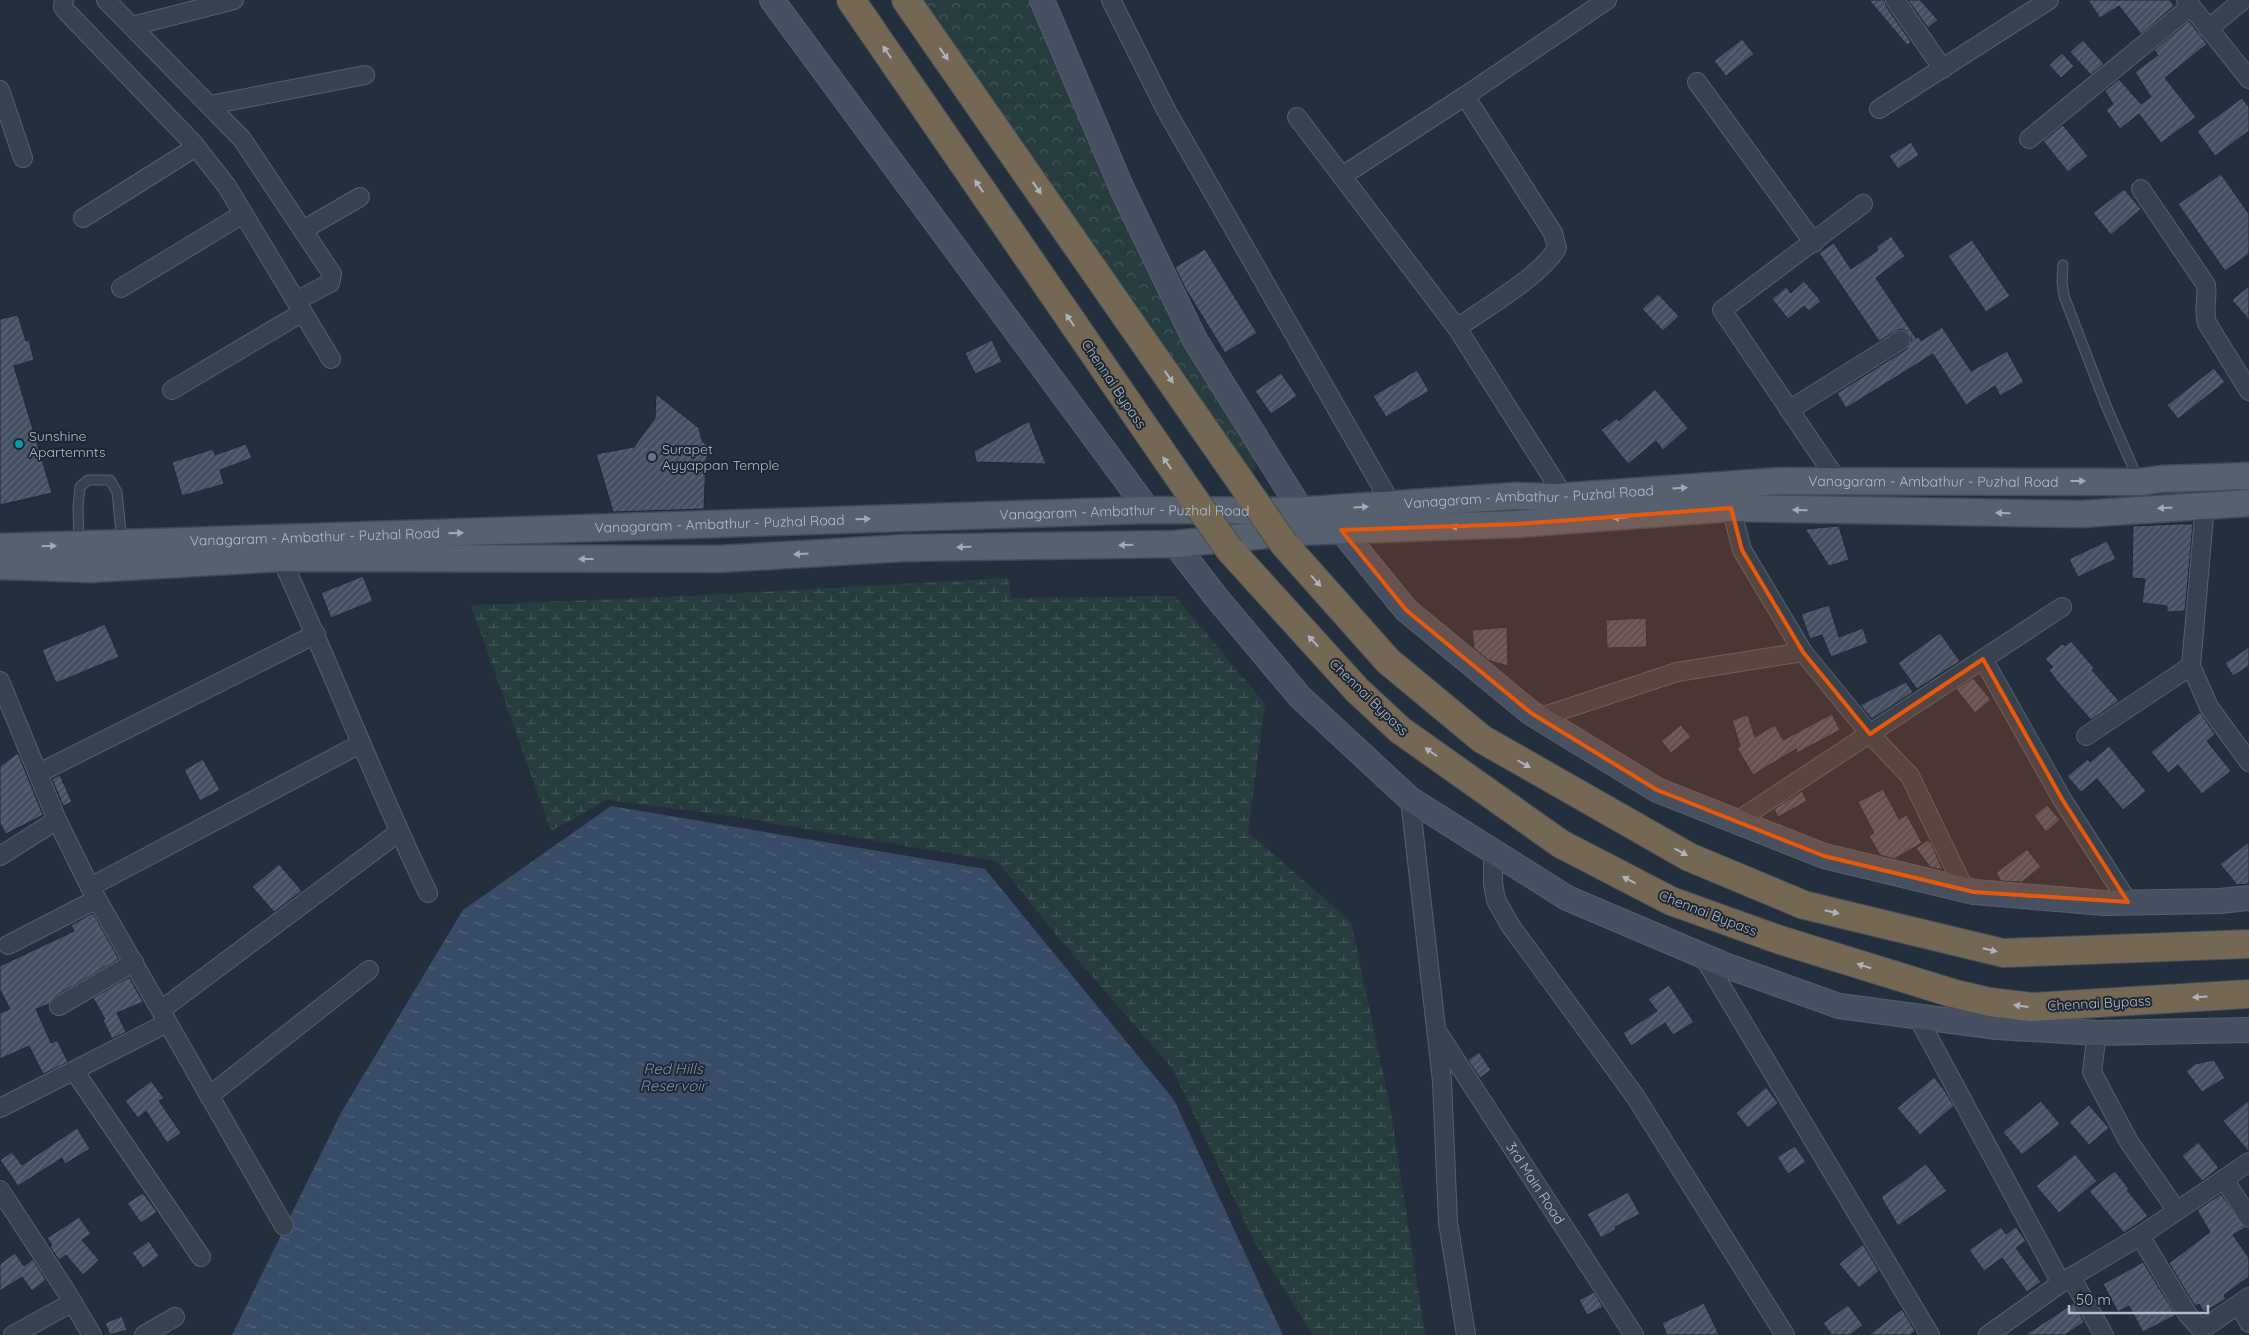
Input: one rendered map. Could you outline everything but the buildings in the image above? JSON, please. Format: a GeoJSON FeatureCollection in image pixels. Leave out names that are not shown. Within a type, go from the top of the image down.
{"type":"FeatureCollection","features":[{"type":"Feature","properties":{"kind":"highway","name":"Chennai Bypass"},"geometry":{"type":"LineString","coordinates":[[851,0],[1166,460],[1236,558],[1358,690],[1400,730],[1470,780],[1561,844],[1671,901],[1780,940],[1952,993],[1990,1002],[2031,1007],[2249,994]]}},
{"type":"Feature","properties":{"kind":"highway"},"geometry":{"type":"LineString","coordinates":[[906,0],[1284,544],[1388,661],[1482,739],[1689,857],[1804,905],[2003,953],[2249,944]]}},
{"type":"Feature","properties":{"kind":"main road","name":"Vanagaram - Ambathur - Puzhal Road"},"geometry":{"type":"LineString","coordinates":[[0,547],[123,544],[151,554],[617,528],[1148,510],[1301,510],[1516,496],[1564,496],[1780,481],[2139,482],[2161,479],[2249,476]]}},
{"type":"Feature","properties":{"kind":"main road"},"geometry":{"type":"LineString","coordinates":[[0,566],[90,569],[151,554],[281,558],[719,559],[904,548],[1175,544],[1296,532],[1517,524],[1731,508],[2082,514],[2249,503]]}},
{"type":"Feature","properties":{"kind":"main road"},"geometry":{"type":"LineString","coordinates":[[617,528],[617,559]]}},
{"type":"Feature","properties":{"kind":"street"},"geometry":{"type":"LineString","coordinates":[[64,0],[66,11],[196,147],[226,185],[331,359]]}},
{"type":"Feature","properties":{"kind":"street"},"geometry":{"type":"LineString","coordinates":[[106,0],[242,139],[332,274],[330,283],[299,307],[172,390]]}},
{"type":"Feature","properties":{"kind":"street"},"geometry":{"type":"LineString","coordinates":[[132,26],[234,0]]}},
{"type":"Feature","properties":{"kind":"street"},"geometry":{"type":"LineString","coordinates":[[772,0],[1148,510]]}},
{"type":"Feature","properties":{"kind":"street"},"geometry":{"type":"LineString","coordinates":[[1042,0],[1123,191],[1196,340],[1301,510]]}},
{"type":"Feature","properties":{"kind":"street"},"geometry":{"type":"LineString","coordinates":[[1111,0],[1166,110],[1392,505]]}},
{"type":"Feature","properties":{"kind":"street"},"geometry":{"type":"LineString","coordinates":[[1342,176],[1608,0]]}},
{"type":"Feature","properties":{"kind":"street"},"geometry":{"type":"LineString","coordinates":[[1895,0],[1943,69]]}},
{"type":"Feature","properties":{"kind":"street"},"geometry":{"type":"LineString","coordinates":[[1879,109],[1943,69],[2018,18],[2049,0]]}},
{"type":"Feature","properties":{"kind":"street"},"geometry":{"type":"LineString","coordinates":[[2208,29],[2243,0]]}},
{"type":"Feature","properties":{"kind":"street"},"geometry":{"type":"LineString","coordinates":[[2029,140],[2188,3],[2249,79]]}},
{"type":"Feature","properties":{"kind":"street"},"geometry":{"type":"LineString","coordinates":[[210,106],[365,75]]}},
{"type":"Feature","properties":{"kind":"street"},"geometry":{"type":"LineString","coordinates":[[1697,82],[1814,242]]}},
{"type":"Feature","properties":{"kind":"street"},"geometry":{"type":"LineString","coordinates":[[0,90],[23,158]]}},
{"type":"Feature","properties":{"kind":"street"},"geometry":{"type":"LineString","coordinates":[[1457,328],[1538,270],[1551,259],[1557,248],[1553,233],[1465,96]]}},
{"type":"Feature","properties":{"kind":"street"},"geometry":{"type":"LineString","coordinates":[[1297,117],[1457,328],[1564,496]]}},
{"type":"Feature","properties":{"kind":"street"},"geometry":{"type":"LineString","coordinates":[[83,218],[196,147]]}},
{"type":"Feature","properties":{"kind":"street"},"geometry":{"type":"LineString","coordinates":[[2141,189],[2206,285],[2208,294],[2205,315],[2207,323],[2249,391]]}},
{"type":"Feature","properties":{"kind":"street"},"geometry":{"type":"LineString","coordinates":[[303,230],[360,197]]}},
{"type":"Feature","properties":{"kind":"street"},"geometry":{"type":"LineString","coordinates":[[1836,480],[1722,310],[1862,204]]}},
{"type":"Feature","properties":{"kind":"street"},"geometry":{"type":"LineString","coordinates":[[121,288],[243,214]]}},
{"type":"Feature","properties":{"kind":"street"},"geometry":{"type":"LineString","coordinates":[[1789,410],[1901,340]]}},
{"type":"Feature","properties":{"kind":"street"},"geometry":{"type":"LineString","coordinates":[[2205,505],[2191,666],[2209,707],[2249,762]]}},
{"type":"Feature","properties":{"kind":"street"},"geometry":{"type":"LineString","coordinates":[[1328,508],[1340,530],[1406,610],[1538,718],[1657,790],[1824,856],[1965,890],[2105,902],[2220,902],[2249,898]]}},
{"type":"Feature","properties":{"kind":"street"},"geometry":{"type":"LineString","coordinates":[[1731,508],[1742,550],[1803,652],[1870,734],[1910,776],[1965,890]]}},
{"type":"Feature","properties":{"kind":"street"},"geometry":{"type":"LineString","coordinates":[[1175,544],[1216,597],[1300,697],[1410,800],[1567,898],[1702,956],[1814,999],[1839,1006],[1997,1027],[2098,1033],[2246,1036]]}},
{"type":"Feature","properties":{"kind":"street"},"geometry":{"type":"LineString","coordinates":[[281,558],[316,634],[360,744],[428,893]]}},
{"type":"Feature","properties":{"kind":"street"},"geometry":{"type":"LineString","coordinates":[[1737,821],[2062,607]]}},
{"type":"Feature","properties":{"kind":"street"},"geometry":{"type":"LineString","coordinates":[[39,773],[316,634]]}},
{"type":"Feature","properties":{"kind":"street"},"geometry":{"type":"LineString","coordinates":[[1538,718],[1677,672],[1803,652]]}},
{"type":"Feature","properties":{"kind":"street"},"geometry":{"type":"LineString","coordinates":[[1983,659],[2062,799],[2128,902]]}},
{"type":"Feature","properties":{"kind":"street"},"geometry":{"type":"LineString","coordinates":[[2086,736],[2191,666]]}},
{"type":"Feature","properties":{"kind":"street"},"geometry":{"type":"LineString","coordinates":[[0,681],[58,820],[94,893],[284,1226]]}},
{"type":"Feature","properties":{"kind":"street"},"geometry":{"type":"LineString","coordinates":[[8,945],[94,893],[360,744]]}},
{"type":"Feature","properties":{"kind":"street"},"geometry":{"type":"LineString","coordinates":[[1410,800],[1442,1081],[1448,1222],[1466,1335]]}},
{"type":"Feature","properties":{"kind":"street"},"geometry":{"type":"LineString","coordinates":[[0,856],[58,820]]}},
{"type":"Feature","properties":{"kind":"street"},"geometry":{"type":"LineString","coordinates":[[0,1108],[74,1072],[164,1017],[399,832]]}},
{"type":"Feature","properties":{"kind":"street"},"geometry":{"type":"LineString","coordinates":[[1493,851],[1493,883],[1496,900],[1510,924],[1635,1096],[1785,1335]]}},
{"type":"Feature","properties":{"kind":"street"},"geometry":{"type":"LineString","coordinates":[[1702,956],[1930,1335]]}},
{"type":"Feature","properties":{"kind":"street"},"geometry":{"type":"LineString","coordinates":[[58,1006],[134,962]]}},
{"type":"Feature","properties":{"kind":"street"},"geometry":{"type":"LineString","coordinates":[[209,1096],[369,970]]}},
{"type":"Feature","properties":{"kind":"street"},"geometry":{"type":"LineString","coordinates":[[1917,1016],[2066,1280],[2104,1335]]}},
{"type":"Feature","properties":{"kind":"street","name":"3rd Main Road"},"geometry":{"type":"LineString","coordinates":[[1436,1030],[1634,1335]]}},
{"type":"Feature","properties":{"kind":"street"},"geometry":{"type":"LineString","coordinates":[[2098,1033],[2092,1072],[2129,1142],[2177,1211]]}},
{"type":"Feature","properties":{"kind":"street"},"geometry":{"type":"LineString","coordinates":[[74,1072],[201,1256]]}},
{"type":"Feature","properties":{"kind":"street"},"geometry":{"type":"LineString","coordinates":[[1988,1335],[2066,1280],[2140,1236],[2249,1162]]}},
{"type":"Feature","properties":{"kind":"street"},"geometry":{"type":"LineString","coordinates":[[2224,1179],[2249,1218]]}},
{"type":"Feature","properties":{"kind":"street"},"geometry":{"type":"LineString","coordinates":[[0,1190],[92,1335]]}},
{"type":"Feature","properties":{"kind":"street"},"geometry":{"type":"LineString","coordinates":[[2140,1236],[2188,1314],[2200,1328],[2207,1326],[2244,1301],[2249,1323]]}},
{"type":"Feature","properties":{"kind":"street"},"geometry":{"type":"LineString","coordinates":[[13,1335],[72,1302]]}},
{"type":"Feature","properties":{"kind":"street"},"geometry":{"type":"LineString","coordinates":[[144,1335],[175,1317]]}},
{"type":"Feature","properties":{"kind":"lane"},"geometry":{"type":"LineString","coordinates":[[2063,265],[2062,282],[2064,296],[2107,408],[2139,482]]}},
{"type":"Feature","properties":{"kind":"lane"},"geometry":{"type":"LineString","coordinates":[[79,545],[78,507],[80,487],[88,480],[110,480],[117,492],[123,544]]}},
{"type":"Feature","properties":{"kind":"highlighted area"},"geometry":{"type":"Polygon","coordinates":[[[1731,508],[1742,550],[1803,652],[1870,734],[1983,659],[2062,799],[2128,902],[1974,892],[1824,856],[1657,790],[1531,713],[1406,610],[1341,530],[1517,524],[1731,508]]]}},
{"type":"Feature","properties":{"kind":"green space"},"geometry":{"type":"Polygon","coordinates":[[[921,0],[1029,0],[1112,199],[1186,348],[1257,458],[1253,474],[921,0]]]}},
{"type":"Feature","properties":{"kind":"green space"},"geometry":{"type":"Polygon","coordinates":[[[1008,578],[1011,598],[1175,596],[1265,704],[1248,832],[1351,922],[1390,1106],[1425,1335],[1313,1335],[1254,1241],[1172,1068],[1057,936],[997,861],[718,814],[607,800],[551,831],[471,605],[687,596],[1008,578]]]}},
{"type":"Feature","properties":{"kind":"water","name":"Red Hills Reservoir"},"geometry":{"type":"Polygon","coordinates":[[[611,806],[985,869],[1174,1100],[1283,1335],[232,1335],[342,1111],[463,910],[611,806]]]}},
{"type":"Feature","properties":{"kind":"place","name":"Sunshine Apartemnts"},"geometry":{"type":"Point","coordinates":[19,444]}},
{"type":"Feature","properties":{"kind":"place","name":"Surapet Ayyappan Temple"},"geometry":{"type":"Point","coordinates":[652,457]}}]}
